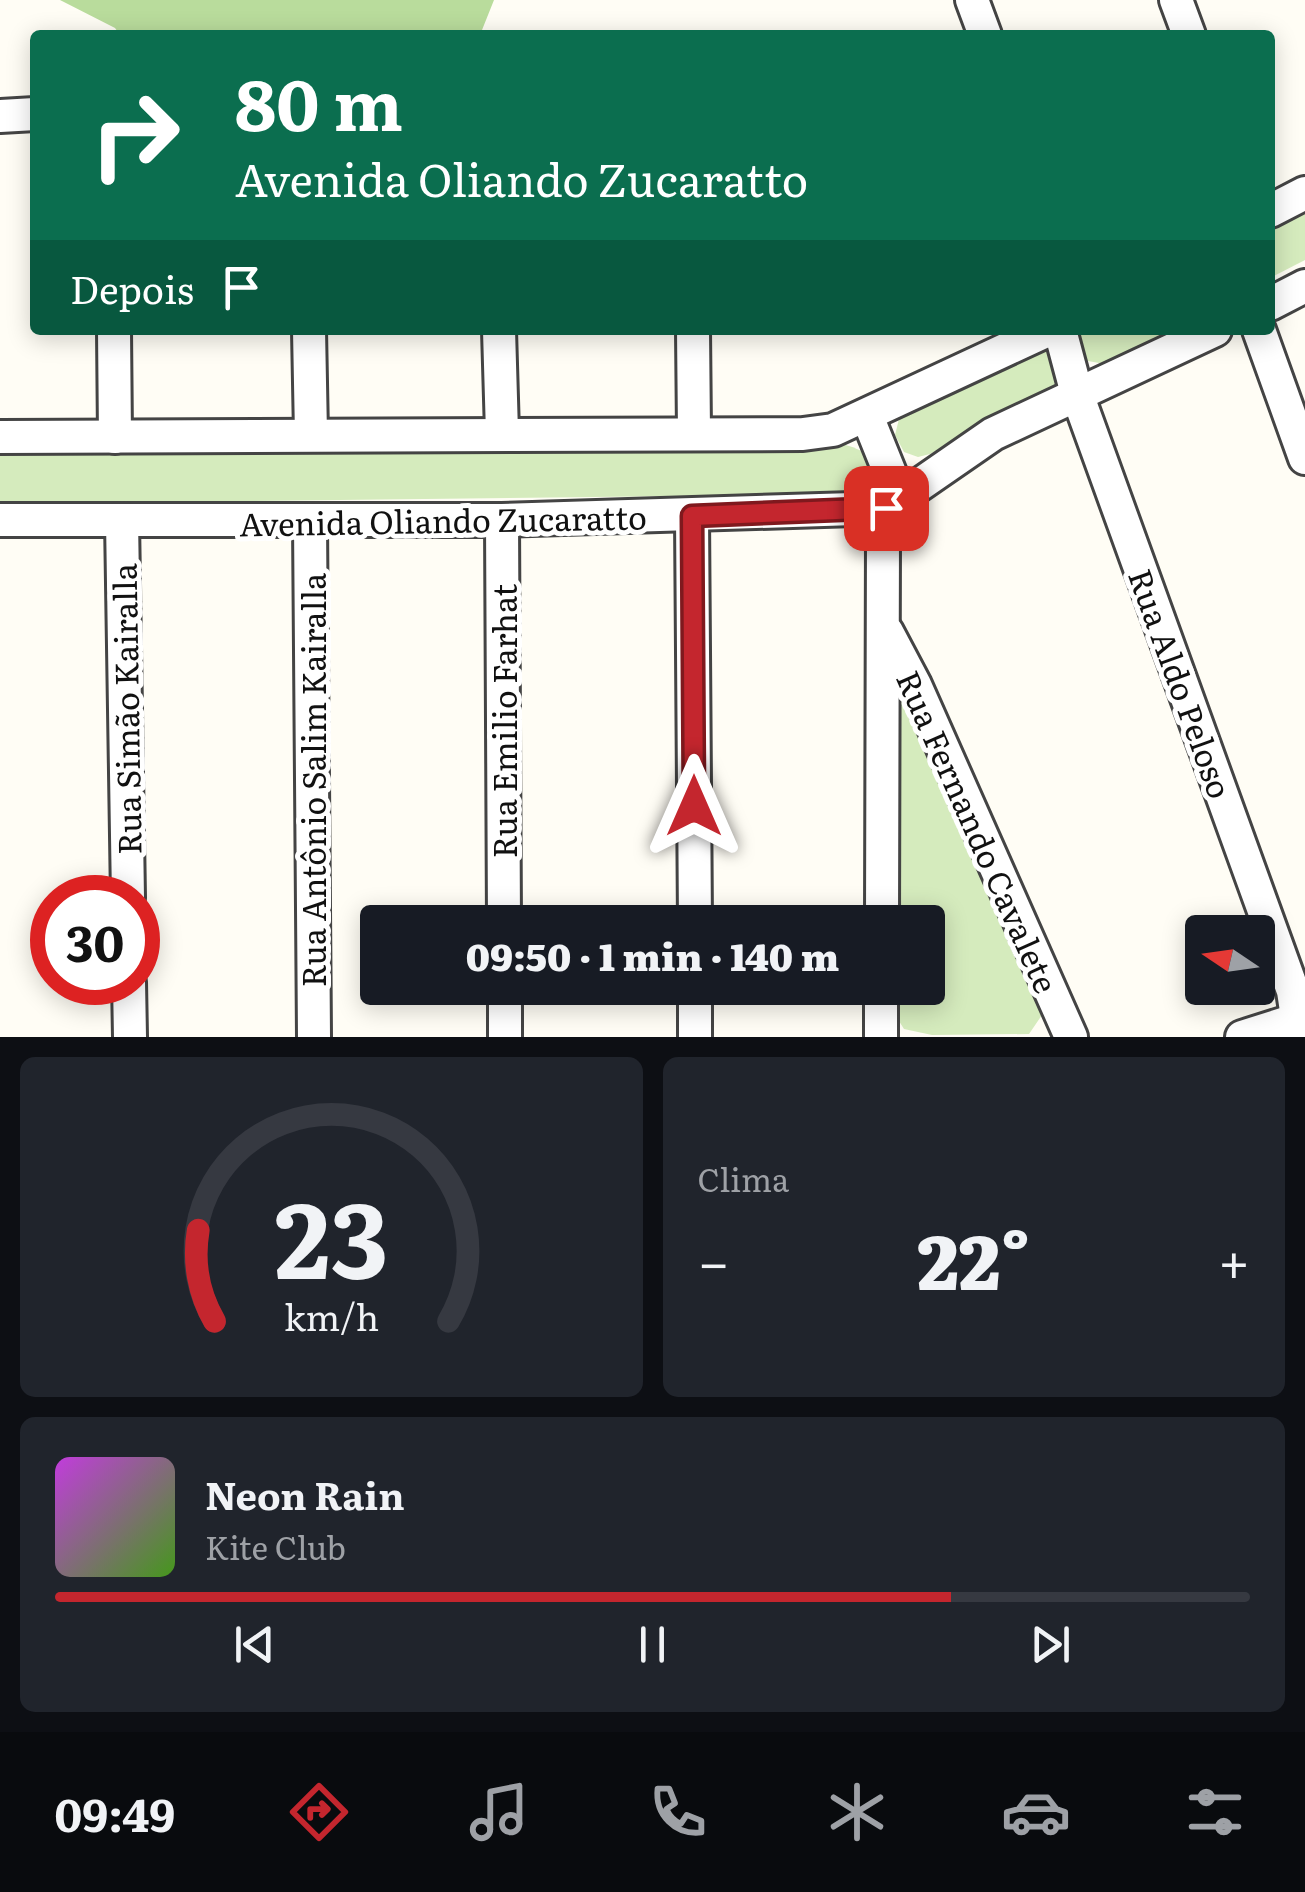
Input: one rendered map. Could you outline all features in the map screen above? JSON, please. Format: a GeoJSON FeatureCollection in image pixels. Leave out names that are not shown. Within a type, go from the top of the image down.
{"type":"FeatureCollection","features":[{"type":"Feature","properties":{"kind":"street"},"geometry":{"type":"LineString","coordinates":[[972,0],[983,30]]}},
{"type":"Feature","properties":{"kind":"street"},"geometry":{"type":"LineString","coordinates":[[1176,0],[1187,30]]}},
{"type":"Feature","properties":{"kind":"street"},"geometry":{"type":"LineString","coordinates":[[0,116],[30,114]]}},
{"type":"Feature","properties":{"kind":"street"},"geometry":{"type":"LineString","coordinates":[[1275,208],[1305,193]]}},
{"type":"Feature","properties":{"kind":"street"},"geometry":{"type":"LineString","coordinates":[[1275,301],[1305,286]]}},
{"type":"Feature","properties":{"kind":"street"},"geometry":{"type":"LineString","coordinates":[[114,335],[114,437]]}},
{"type":"Feature","properties":{"kind":"street"},"geometry":{"type":"LineString","coordinates":[[309,335],[310,435]]}},
{"type":"Feature","properties":{"kind":"street"},"geometry":{"type":"LineString","coordinates":[[499,335],[502,433]]}},
{"type":"Feature","properties":{"kind":"street"},"geometry":{"type":"LineString","coordinates":[[693,335],[694,432]]}},
{"type":"Feature","properties":{"kind":"street"},"geometry":{"type":"LineString","coordinates":[[0,438],[804,434],[834,430],[1037,335]]}},
{"type":"Feature","properties":{"kind":"street","name":"Rua Aldo Peloso"},"geometry":{"type":"LineString","coordinates":[[1061,335],[1077,394],[1293,991],[1301,1025]]}},
{"type":"Feature","properties":{"kind":"street"},"geometry":{"type":"LineString","coordinates":[[886,508],[993,434],[1204,335]]}},
{"type":"Feature","properties":{"kind":"street"},"geometry":{"type":"LineString","coordinates":[[1261,335],[1305,458]]}},
{"type":"Feature","properties":{"kind":"street"},"geometry":{"type":"LineString","coordinates":[[867,416],[890,473],[883,536],[882,905]]}},
{"type":"Feature","properties":{"kind":"street","name":"Avenida Oliando Zucaratto"},"geometry":{"type":"LineString","coordinates":[[0,520],[502,520],[886,508]]}},
{"type":"Feature","properties":{"kind":"street"},"geometry":{"type":"LineString","coordinates":[[692,516],[695,905]]}},
{"type":"Feature","properties":{"kind":"street","name":"Rua Simão Kairalla"},"geometry":{"type":"LineString","coordinates":[[122,520],[128,875]]}},
{"type":"Feature","properties":{"kind":"street","name":"Rua Emilio Farhat"},"geometry":{"type":"LineString","coordinates":[[502,520],[504,905]]}},
{"type":"Feature","properties":{"kind":"street","name":"Rua Antônio Salim Kairalla"},"geometry":{"type":"LineString","coordinates":[[310,522],[314,1037]]}},
{"type":"Feature","properties":{"kind":"street","name":"Rua Fernando Cavalete"},"geometry":{"type":"LineString","coordinates":[[884,626],[1071,1037]]}},
{"type":"Feature","properties":{"kind":"street"},"geometry":{"type":"LineString","coordinates":[[129,1005],[130,1037]]}},
{"type":"Feature","properties":{"kind":"street"},"geometry":{"type":"LineString","coordinates":[[505,1005],[505,1037]]}},
{"type":"Feature","properties":{"kind":"street"},"geometry":{"type":"LineString","coordinates":[[695,1005],[696,1037]]}},
{"type":"Feature","properties":{"kind":"street"},"geometry":{"type":"LineString","coordinates":[[881,1037],[882,1005]]}},
{"type":"Feature","properties":{"kind":"street"},"geometry":{"type":"LineString","coordinates":[[1242,1037],[1301,1025]]}},
{"type":"Feature","properties":{"kind":"green space"},"geometry":{"type":"Polygon","coordinates":[[[60,0],[494,0],[482,30],[115,28],[60,0]]]}},
{"type":"Feature","properties":{"kind":"green space"},"geometry":{"type":"Polygon","coordinates":[[[1305,207],[1305,260],[1275,275],[1275,222],[1305,207]]]}},
{"type":"Feature","properties":{"kind":"green space"},"geometry":{"type":"Polygon","coordinates":[[[1078,335],[1160,335],[1105,364],[1082,360],[1078,335]]]}},
{"type":"Feature","properties":{"kind":"green space"},"geometry":{"type":"Polygon","coordinates":[[[1033,347],[1049,351],[1061,378],[1048,392],[930,454],[918,457],[904,452],[895,435],[900,415],[1033,347]]]}},
{"type":"Feature","properties":{"kind":"green space"},"geometry":{"type":"Polygon","coordinates":[[[827,442],[850,446],[868,456],[878,468],[872,487],[854,494],[0,504],[0,449],[827,442]]]}},
{"type":"Feature","properties":{"kind":"green space"},"geometry":{"type":"Polygon","coordinates":[[[898,695],[904,698],[1035,994],[1042,1015],[1029,1034],[932,1035],[904,1029],[894,1013],[894,1005],[945,1005],[945,905],[894,905],[898,695]]]}},
{"type":"Feature","properties":{"kind":"route"},"geometry":{"type":"LineString","coordinates":[[694,806],[692,516],[886,508]]}}]}
